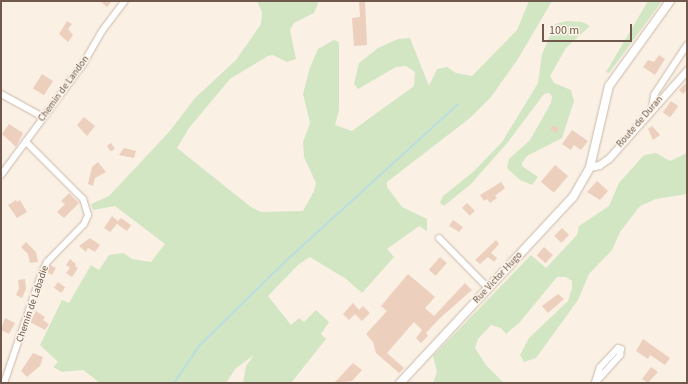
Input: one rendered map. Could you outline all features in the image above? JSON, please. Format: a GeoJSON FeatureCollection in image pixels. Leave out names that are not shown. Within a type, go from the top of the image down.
{"type":"FeatureCollection","features":[{"type":"Feature","properties":{"kind":"main road","name":"Rue Victor Hugo"},"geometry":{"type":"LineString","coordinates":[[400,383],[573,197],[590,168],[610,86],[670,1]]}},
{"type":"Feature","properties":{"kind":"street","name":"Chemin de Landon"},"geometry":{"type":"LineString","coordinates":[[1,175],[83,64],[102,31],[126,1]]}},
{"type":"Feature","properties":{"kind":"street"},"geometry":{"type":"LineString","coordinates":[[652,108],[654,95],[687,45]]}},
{"type":"Feature","properties":{"kind":"street","name":"Route de Duran"},"geometry":{"type":"LineString","coordinates":[[590,168],[599,166],[609,158],[687,70]]}},
{"type":"Feature","properties":{"kind":"street"},"geometry":{"type":"LineString","coordinates":[[1,94],[43,117]]}},
{"type":"Feature","properties":{"kind":"street","name":"Chemin de Labadie"},"geometry":{"type":"LineString","coordinates":[[4,383],[42,272],[52,256],[84,224],[88,215],[83,199],[26,142]]}},
{"type":"Feature","properties":{"kind":"street"},"geometry":{"type":"LineString","coordinates":[[439,238],[488,288]]}},
{"type":"Feature","properties":{"kind":"street"},"geometry":{"type":"LineString","coordinates":[[595,382],[620,355]]}},
{"type":"Feature","properties":{"kind":"green space"},"geometry":{"type":"Polygon","coordinates":[[[257,1],[319,1],[314,13],[294,23],[290,30],[296,59],[287,62],[273,55],[268,56],[230,79],[189,128],[177,148],[251,207],[261,212],[303,211],[314,191],[316,183],[304,157],[303,142],[310,123],[303,94],[310,67],[318,49],[334,40],[339,42],[339,110],[335,125],[352,131],[414,86],[415,72],[406,66],[396,67],[358,89],[354,84],[359,63],[378,48],[398,39],[410,38],[429,86],[437,69],[447,67],[456,73],[472,76],[517,30],[529,1],[552,1],[518,59],[491,97],[470,118],[387,182],[387,187],[402,207],[427,219],[427,231],[419,226],[387,249],[394,257],[362,293],[346,279],[310,257],[299,264],[268,296],[291,325],[299,318],[304,322],[316,310],[329,322],[321,334],[326,339],[291,383],[243,383],[246,366],[254,355],[235,369],[226,383],[100,383],[83,370],[62,372],[53,367],[58,362],[40,345],[62,300],[69,303],[91,265],[99,270],[109,255],[124,253],[132,259],[151,262],[165,244],[115,206],[93,210],[91,204],[109,196],[169,132],[195,98],[236,60],[261,24],[262,12],[257,1]]]}},
{"type":"Feature","properties":{"kind":"green space"},"geometry":{"type":"Polygon","coordinates":[[[648,1],[662,1],[609,73],[606,72],[648,1]]]}},
{"type":"Feature","properties":{"kind":"green space"},"geometry":{"type":"Polygon","coordinates":[[[567,21],[582,22],[590,26],[566,48],[550,76],[554,83],[571,90],[574,101],[562,138],[527,156],[522,163],[522,166],[538,177],[532,185],[520,180],[507,168],[509,159],[530,140],[551,103],[552,96],[549,93],[544,94],[508,142],[471,184],[444,206],[440,203],[443,196],[473,172],[502,142],[538,83],[542,54],[555,24],[567,21]]]}},
{"type":"Feature","properties":{"kind":"green space"},"geometry":{"type":"Polygon","coordinates":[[[656,153],[670,161],[687,153],[687,194],[656,199],[640,206],[620,232],[612,250],[589,274],[578,300],[536,358],[524,362],[520,355],[529,338],[568,301],[572,288],[572,281],[566,277],[557,277],[520,322],[506,334],[501,328],[491,325],[478,339],[475,348],[486,365],[504,383],[433,383],[437,372],[433,356],[531,255],[546,268],[577,235],[579,226],[609,206],[619,183],[644,155],[656,153]]]}},
{"type":"Feature","properties":{"kind":"building"},"geometry":{"type":"Polygon","coordinates":[[[100,1],[112,1],[107,7],[100,1]]]}},
{"type":"Feature","properties":{"kind":"building"},"geometry":{"type":"Polygon","coordinates":[[[359,1],[365,1],[367,45],[354,46],[352,18],[360,17],[359,1]]]}},
{"type":"Feature","properties":{"kind":"building"},"geometry":{"type":"Polygon","coordinates":[[[67,21],[72,24],[68,29],[73,35],[68,42],[59,34],[67,21]]]}},
{"type":"Feature","properties":{"kind":"building"},"geometry":{"type":"Polygon","coordinates":[[[659,55],[665,59],[655,75],[643,67],[648,60],[654,62],[659,55]]]}},
{"type":"Feature","properties":{"kind":"building"},"geometry":{"type":"Polygon","coordinates":[[[42,74],[53,81],[44,95],[33,88],[42,74]]]}},
{"type":"Feature","properties":{"kind":"building"},"geometry":{"type":"Polygon","coordinates":[[[687,82],[687,90],[683,94],[679,90],[687,82]]]}},
{"type":"Feature","properties":{"kind":"building"},"geometry":{"type":"Polygon","coordinates":[[[671,101],[678,106],[670,118],[663,112],[671,101]]]}},
{"type":"Feature","properties":{"kind":"building"},"geometry":{"type":"Polygon","coordinates":[[[84,117],[95,126],[87,136],[77,125],[84,117]]]}},
{"type":"Feature","properties":{"kind":"building"},"geometry":{"type":"Polygon","coordinates":[[[9,124],[23,133],[16,147],[2,134],[9,124]]]}},
{"type":"Feature","properties":{"kind":"building"},"geometry":{"type":"Polygon","coordinates":[[[552,125],[559,128],[557,133],[550,129],[552,125]]]}},
{"type":"Feature","properties":{"kind":"building"},"geometry":{"type":"Polygon","coordinates":[[[652,126],[660,135],[653,140],[648,129],[652,126]]]}},
{"type":"Feature","properties":{"kind":"building"},"geometry":{"type":"Polygon","coordinates":[[[572,130],[588,141],[581,150],[574,145],[571,150],[562,144],[572,130]]]}},
{"type":"Feature","properties":{"kind":"building"},"geometry":{"type":"Polygon","coordinates":[[[111,143],[115,149],[111,152],[107,146],[111,143]]]}},
{"type":"Feature","properties":{"kind":"building"},"geometry":{"type":"Polygon","coordinates":[[[124,148],[136,151],[134,158],[119,155],[124,148]]]}},
{"type":"Feature","properties":{"kind":"building"},"geometry":{"type":"Polygon","coordinates":[[[98,162],[106,172],[95,178],[93,186],[88,184],[92,167],[98,162]]]}},
{"type":"Feature","properties":{"kind":"building"},"geometry":{"type":"Polygon","coordinates":[[[555,165],[568,176],[554,193],[541,182],[555,165]]]}},
{"type":"Feature","properties":{"kind":"building"},"geometry":{"type":"Polygon","coordinates":[[[597,181],[608,191],[600,200],[587,192],[597,181]]]}},
{"type":"Feature","properties":{"kind":"building"},"geometry":{"type":"Polygon","coordinates":[[[501,182],[505,188],[495,196],[497,198],[490,203],[487,199],[484,201],[480,195],[501,182]]]}},
{"type":"Feature","properties":{"kind":"building"},"geometry":{"type":"Polygon","coordinates":[[[69,193],[79,203],[64,218],[57,212],[65,204],[61,201],[69,193]]]}},
{"type":"Feature","properties":{"kind":"building"},"geometry":{"type":"Polygon","coordinates":[[[16,200],[17,202],[20,200],[27,212],[17,218],[8,205],[16,200]]]}},
{"type":"Feature","properties":{"kind":"building"},"geometry":{"type":"Polygon","coordinates":[[[467,203],[475,211],[470,216],[462,208],[467,203]]]}},
{"type":"Feature","properties":{"kind":"building"},"geometry":{"type":"Polygon","coordinates":[[[112,216],[118,221],[121,218],[131,225],[127,231],[117,224],[110,232],[104,228],[112,216]]]}},
{"type":"Feature","properties":{"kind":"building"},"geometry":{"type":"Polygon","coordinates":[[[453,220],[463,227],[459,232],[449,226],[453,220]]]}},
{"type":"Feature","properties":{"kind":"building"},"geometry":{"type":"Polygon","coordinates":[[[562,228],[569,235],[561,243],[554,236],[562,228]]]}},
{"type":"Feature","properties":{"kind":"building"},"geometry":{"type":"Polygon","coordinates":[[[90,238],[100,245],[95,252],[88,248],[86,252],[79,246],[90,238]]]}},
{"type":"Feature","properties":{"kind":"building"},"geometry":{"type":"Polygon","coordinates":[[[496,240],[499,244],[491,253],[497,258],[494,262],[488,257],[480,264],[475,260],[496,240]]]}},
{"type":"Feature","properties":{"kind":"building"},"geometry":{"type":"Polygon","coordinates":[[[26,242],[36,252],[38,262],[30,263],[28,254],[21,247],[26,242]]]}},
{"type":"Feature","properties":{"kind":"building"},"geometry":{"type":"Polygon","coordinates":[[[544,247],[553,255],[546,263],[537,255],[544,247]]]}},
{"type":"Feature","properties":{"kind":"building"},"geometry":{"type":"Polygon","coordinates":[[[440,257],[447,263],[436,276],[429,270],[440,257]]]}},
{"type":"Feature","properties":{"kind":"building"},"geometry":{"type":"Polygon","coordinates":[[[70,259],[78,268],[72,277],[66,273],[70,268],[66,265],[70,259]]]}},
{"type":"Feature","properties":{"kind":"building"},"geometry":{"type":"Polygon","coordinates":[[[50,265],[56,268],[52,275],[47,272],[50,265]]]}},
{"type":"Feature","properties":{"kind":"building"},"geometry":{"type":"Polygon","coordinates":[[[408,274],[435,297],[425,308],[434,316],[465,283],[472,290],[440,318],[426,333],[428,336],[421,343],[416,338],[422,330],[414,322],[387,353],[404,368],[399,373],[376,353],[373,342],[366,334],[387,311],[381,306],[408,274]]]}},
{"type":"Feature","properties":{"kind":"building"},"geometry":{"type":"Polygon","coordinates":[[[25,279],[26,289],[22,298],[16,295],[19,288],[18,280],[25,279]]]}},
{"type":"Feature","properties":{"kind":"building"},"geometry":{"type":"Polygon","coordinates":[[[58,282],[65,287],[61,293],[54,288],[58,282]]]}},
{"type":"Feature","properties":{"kind":"building"},"geometry":{"type":"Polygon","coordinates":[[[558,294],[564,299],[548,313],[542,306],[558,294]]]}},
{"type":"Feature","properties":{"kind":"building"},"geometry":{"type":"Polygon","coordinates":[[[353,303],[359,310],[363,306],[370,313],[362,321],[355,314],[349,320],[343,314],[353,303]]]}},
{"type":"Feature","properties":{"kind":"building"},"geometry":{"type":"Polygon","coordinates":[[[36,311],[45,317],[43,320],[49,324],[45,330],[30,322],[36,311]]]}},
{"type":"Feature","properties":{"kind":"building"},"geometry":{"type":"Polygon","coordinates":[[[5,318],[15,323],[9,334],[1,330],[5,318]]]}},
{"type":"Feature","properties":{"kind":"building"},"geometry":{"type":"Polygon","coordinates":[[[643,339],[670,358],[665,365],[650,355],[648,359],[636,351],[643,339]]]}},
{"type":"Feature","properties":{"kind":"building"},"geometry":{"type":"Polygon","coordinates":[[[33,353],[43,357],[40,366],[27,377],[21,371],[33,353]]]}},
{"type":"Feature","properties":{"kind":"building"},"geometry":{"type":"Polygon","coordinates":[[[353,363],[362,370],[352,381],[334,383],[353,363]]]}},
{"type":"Feature","properties":{"kind":"building"},"geometry":{"type":"Polygon","coordinates":[[[651,367],[658,372],[648,383],[642,379],[651,367]]]}},
{"type":"Feature","properties":{"kind":"waterway"},"geometry":{"type":"LineString","coordinates":[[174,383],[199,346],[289,258],[458,104]]}}]}
